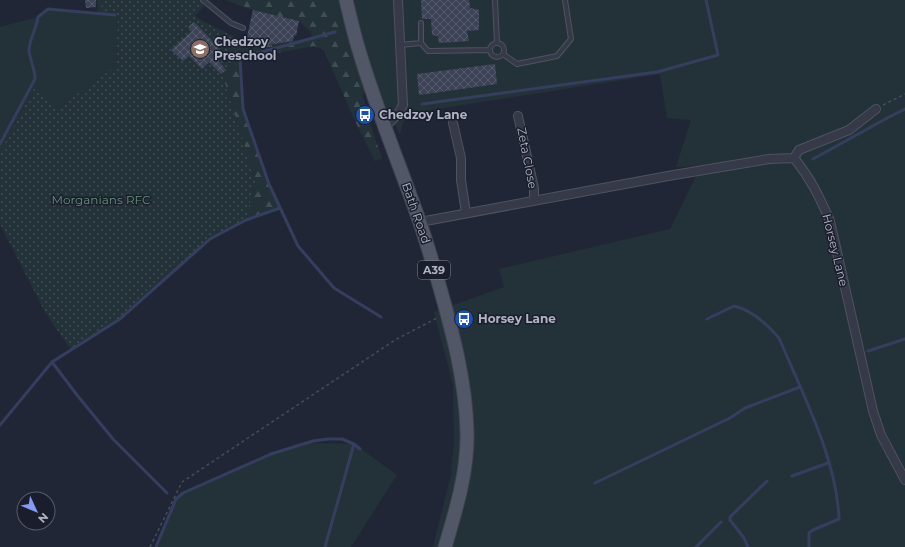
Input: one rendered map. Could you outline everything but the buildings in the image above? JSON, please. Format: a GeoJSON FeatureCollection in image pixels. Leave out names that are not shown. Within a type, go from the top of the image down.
{"type":"FeatureCollection","features":[{"type":"Feature","properties":{"kind":"main road","name":"Bath Road"},"geometry":{"type":"LineString","coordinates":[[346,0],[358,48],[420,222],[447,313],[461,373],[466,402],[467,433],[465,464],[460,495],[445,547]]}},
{"type":"Feature","properties":{"kind":"street"},"geometry":{"type":"LineString","coordinates":[[385,127],[398,114],[403,105],[398,0]]}},
{"type":"Feature","properties":{"kind":"street"},"geometry":{"type":"LineString","coordinates":[[420,222],[534,200],[769,159],[794,158],[799,150],[849,130],[876,108]]}},
{"type":"Feature","properties":{"kind":"street","name":"Zeta Close"},"geometry":{"type":"LineString","coordinates":[[518,116],[534,188],[534,200]]}},
{"type":"Feature","properties":{"kind":"street"},"geometry":{"type":"LineString","coordinates":[[453,123],[461,158],[462,170],[458,180],[466,213]]}},
{"type":"Feature","properties":{"kind":"street","name":"Horsey Lane"},"geometry":{"type":"LineString","coordinates":[[794,158],[807,175],[818,194],[830,221],[873,411],[881,435],[905,480]]}},
{"type":"Feature","properties":{"kind":"lane"},"geometry":{"type":"LineString","coordinates":[[203,0],[231,23],[243,28]]}},
{"type":"Feature","properties":{"kind":"lane"},"geometry":{"type":"LineString","coordinates":[[496,0],[497,43]]}},
{"type":"Feature","properties":{"kind":"lane"},"geometry":{"type":"LineString","coordinates":[[503,54],[517,64],[558,56],[571,39],[565,0]]}},
{"type":"Feature","properties":{"kind":"lane"},"geometry":{"type":"LineString","coordinates":[[421,23],[421,44],[428,51],[490,50]]}},
{"type":"Feature","properties":{"kind":"lane"},"geometry":{"type":"LineString","coordinates":[[490,50],[494,44],[497,43]]}},
{"type":"Feature","properties":{"kind":"lane"},"geometry":{"type":"LineString","coordinates":[[497,43],[504,47],[503,54]]}},
{"type":"Feature","properties":{"kind":"lane"},"geometry":{"type":"LineString","coordinates":[[400,45],[421,44]]}},
{"type":"Feature","properties":{"kind":"lane"},"geometry":{"type":"LineString","coordinates":[[490,50],[494,56],[497,57],[503,54]]}},
{"type":"Feature","properties":{"kind":"path"},"geometry":{"type":"LineString","coordinates":[[876,108],[905,94]]}},
{"type":"Feature","properties":{"kind":"path"},"geometry":{"type":"LineString","coordinates":[[150,547],[182,482],[395,340],[447,313]]}},
{"type":"Feature","properties":{"kind":"green space"},"geometry":{"type":"Polygon","coordinates":[[[97,0],[124,0],[118,15],[116,66],[57,109],[36,87],[0,152],[0,27],[38,17],[48,9],[96,12],[98,10],[97,0]]]}},
{"type":"Feature","properties":{"kind":"green space","name":"Morganians RFC"},"geometry":{"type":"Polygon","coordinates":[[[104,0],[209,0],[195,16],[237,38],[230,65],[223,77],[255,181],[246,220],[210,239],[120,319],[71,350],[45,312],[0,224],[0,152],[36,86],[57,109],[116,66],[118,15],[99,12],[104,0]]]}},
{"type":"Feature","properties":{"kind":"green space"},"geometry":{"type":"Polygon","coordinates":[[[226,0],[320,0],[334,9],[382,158],[375,161],[355,121],[324,50],[314,46],[240,60],[243,109],[269,184],[280,208],[246,220],[255,180],[223,77],[237,38],[267,45],[312,38],[311,32],[299,21],[253,10],[226,0]]]}},
{"type":"Feature","properties":{"kind":"green space"},"geometry":{"type":"Polygon","coordinates":[[[320,0],[905,0],[905,547],[433,547],[451,475],[454,442],[453,385],[434,312],[504,287],[499,269],[670,229],[701,166],[676,167],[691,120],[667,118],[660,74],[406,114],[400,134],[380,97],[362,93],[334,9],[320,0]]]}},
{"type":"Feature","properties":{"kind":"green space"},"geometry":{"type":"Polygon","coordinates":[[[299,443],[354,444],[397,475],[351,547],[158,547],[176,499],[183,493],[299,443]]]}},
{"type":"Feature","properties":{"kind":"waterway"},"geometry":{"type":"LineString","coordinates":[[422,104],[657,72],[718,55],[706,0]]}},
{"type":"Feature","properties":{"kind":"waterway"},"geometry":{"type":"LineString","coordinates":[[0,144],[35,79],[29,51],[30,42],[38,17],[48,9],[115,15]]}},
{"type":"Feature","properties":{"kind":"waterway"},"geometry":{"type":"LineString","coordinates":[[335,32],[240,58],[243,109],[269,184],[298,246],[334,288],[381,317]]}},
{"type":"Feature","properties":{"kind":"waterway"},"geometry":{"type":"LineString","coordinates":[[813,159],[905,109]]}},
{"type":"Feature","properties":{"kind":"waterway"},"geometry":{"type":"LineString","coordinates":[[0,425],[52,362],[120,319],[210,239],[246,220],[280,208]]}},
{"type":"Feature","properties":{"kind":"waterway"},"geometry":{"type":"LineString","coordinates":[[707,319],[734,306],[741,308],[759,318],[779,338],[817,427],[832,473],[837,496],[839,519],[809,533],[809,547]]}},
{"type":"Feature","properties":{"kind":"waterway"},"geometry":{"type":"LineString","coordinates":[[868,351],[905,339]]}},
{"type":"Feature","properties":{"kind":"waterway"},"geometry":{"type":"LineString","coordinates":[[52,362],[113,439],[167,493]]}},
{"type":"Feature","properties":{"kind":"waterway"},"geometry":{"type":"LineString","coordinates":[[595,483],[730,418],[745,408],[800,387]]}},
{"type":"Feature","properties":{"kind":"waterway"},"geometry":{"type":"LineString","coordinates":[[156,547],[176,499],[183,493],[271,454],[313,441],[342,439],[354,444]]}},
{"type":"Feature","properties":{"kind":"waterway"},"geometry":{"type":"LineString","coordinates":[[325,547],[354,444],[360,449]]}},
{"type":"Feature","properties":{"kind":"waterway"},"geometry":{"type":"LineString","coordinates":[[792,476],[828,463]]}},
{"type":"Feature","properties":{"kind":"waterway"},"geometry":{"type":"LineString","coordinates":[[748,547],[744,538],[730,520],[730,517],[767,481]]}},
{"type":"Feature","properties":{"kind":"waterway"},"geometry":{"type":"LineString","coordinates":[[696,547],[721,522]]}},
{"type":"Feature","properties":{"kind":"place","name":"Chedzoy Preschool"},"geometry":{"type":"Point","coordinates":[200,49]}},
{"type":"Feature","properties":{"kind":"place","name":"Chedzoy Lane"},"geometry":{"type":"Point","coordinates":[365,115]}},
{"type":"Feature","properties":{"kind":"place","name":"Horsey Lane"},"geometry":{"type":"Point","coordinates":[464,319]}}]}
